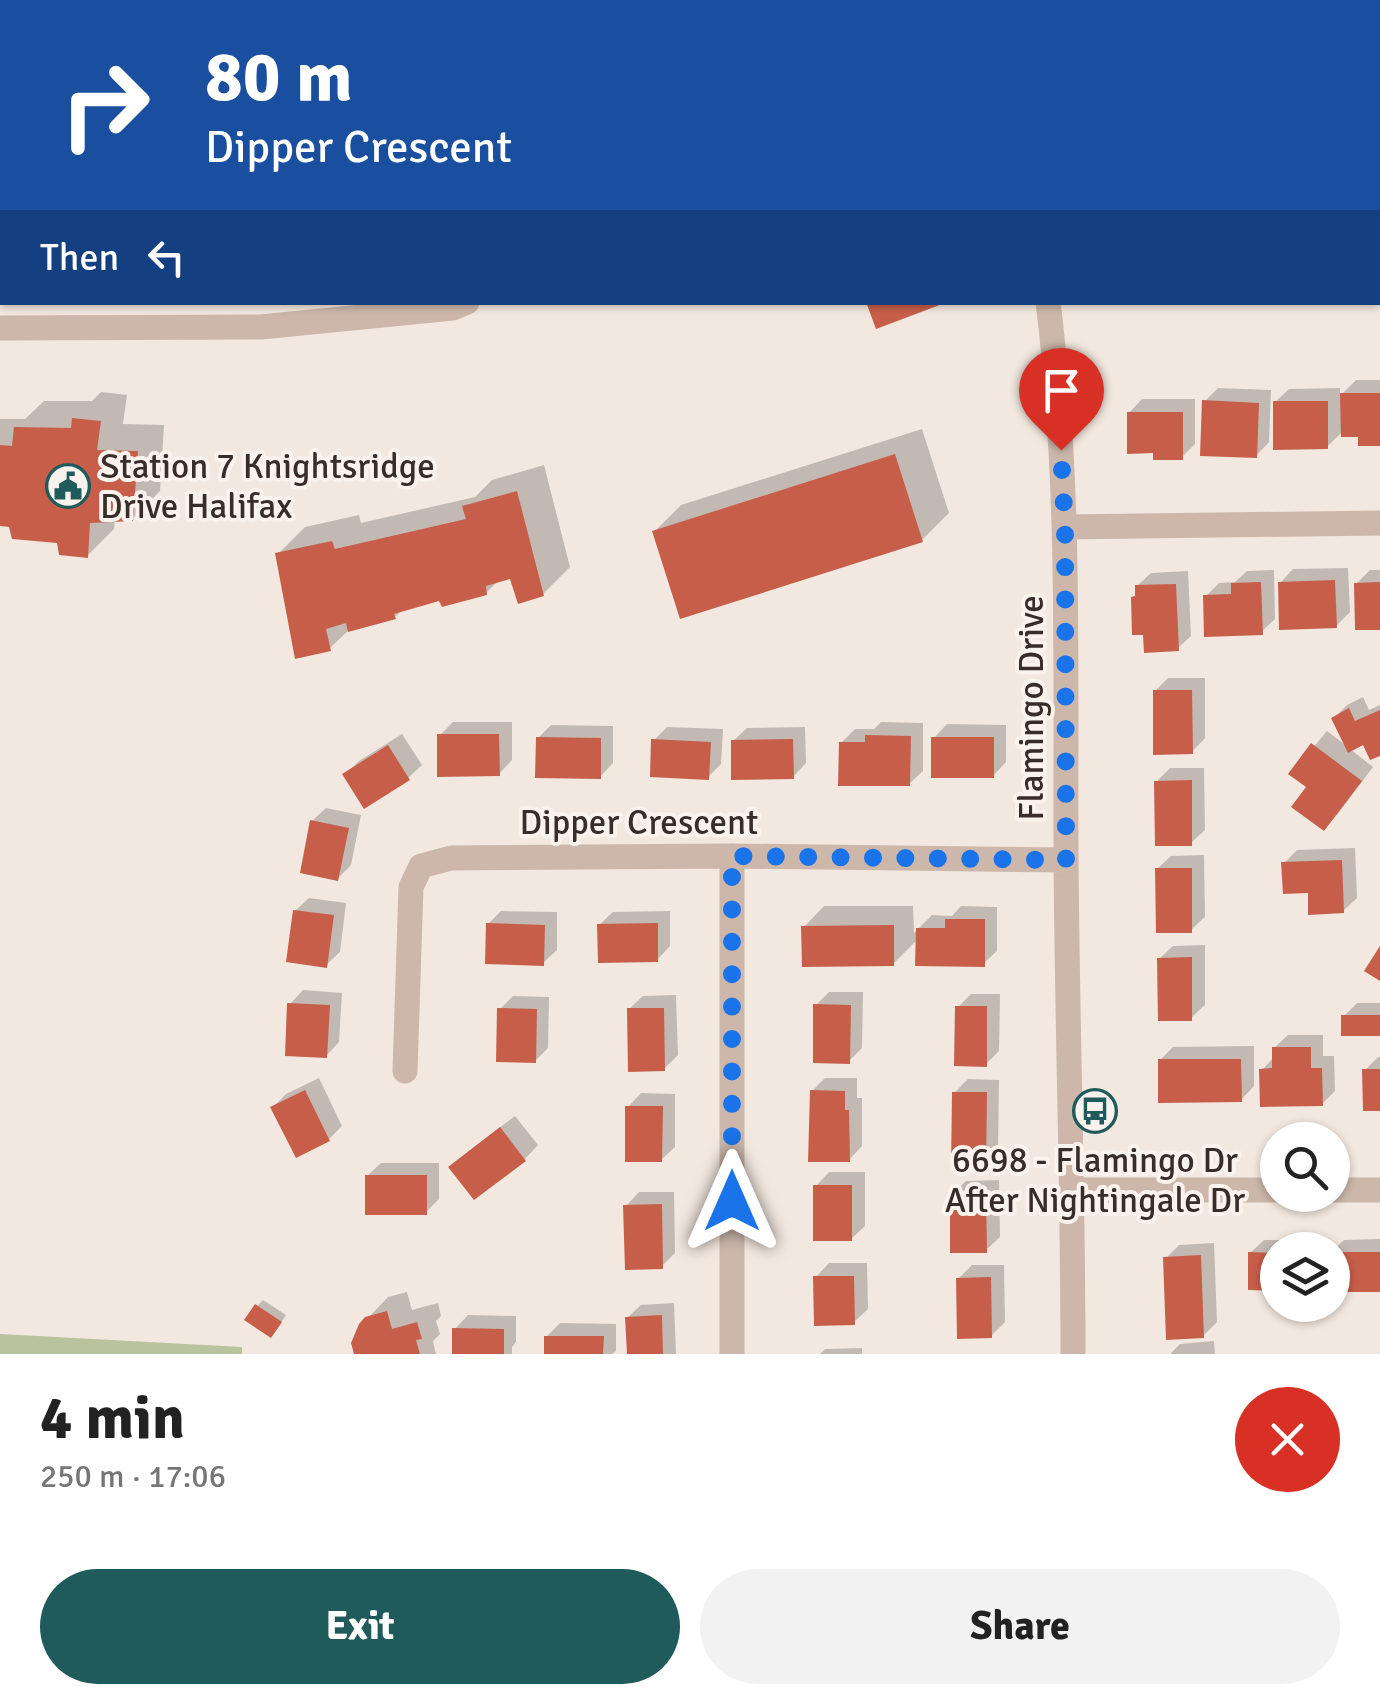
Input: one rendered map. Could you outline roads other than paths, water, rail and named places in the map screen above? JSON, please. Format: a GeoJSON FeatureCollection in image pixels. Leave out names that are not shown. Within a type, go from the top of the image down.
{"type":"FeatureCollection","features":[{"type":"Feature","properties":{"kind":"street"},"geometry":{"type":"LineString","coordinates":[[0,328],[460,305]]}},
{"type":"Feature","properties":{"kind":"street","name":"Flamingo Drive"},"geometry":{"type":"LineString","coordinates":[[1048,305],[1057,374],[1065,527],[1073,1354]]}},
{"type":"Feature","properties":{"kind":"street"},"geometry":{"type":"LineString","coordinates":[[1065,527],[1380,523]]}},
{"type":"Feature","properties":{"kind":"street"},"geometry":{"type":"LineString","coordinates":[[732,856],[732,1354]]}},
{"type":"Feature","properties":{"kind":"street","name":"Dipper Crescent"},"geometry":{"type":"LineString","coordinates":[[405,1071],[411,887],[421,866],[451,858],[1066,860]]}},
{"type":"Feature","properties":{"kind":"street"},"geometry":{"type":"LineString","coordinates":[[1073,1190],[1260,1190]]}},
{"type":"Feature","properties":{"kind":"street"},"geometry":{"type":"LineString","coordinates":[[1350,1190],[1380,1190]]}},
{"type":"Feature","properties":{"kind":"place","name":"Station 7 Knightsridge Drive Halifax"},"geometry":{"type":"Point","coordinates":[68,486]}},
{"type":"Feature","properties":{"kind":"place","name":"6698 - Flamingo Dr After Nightingale Dr"},"geometry":{"type":"Point","coordinates":[1095,1111]}}]}
